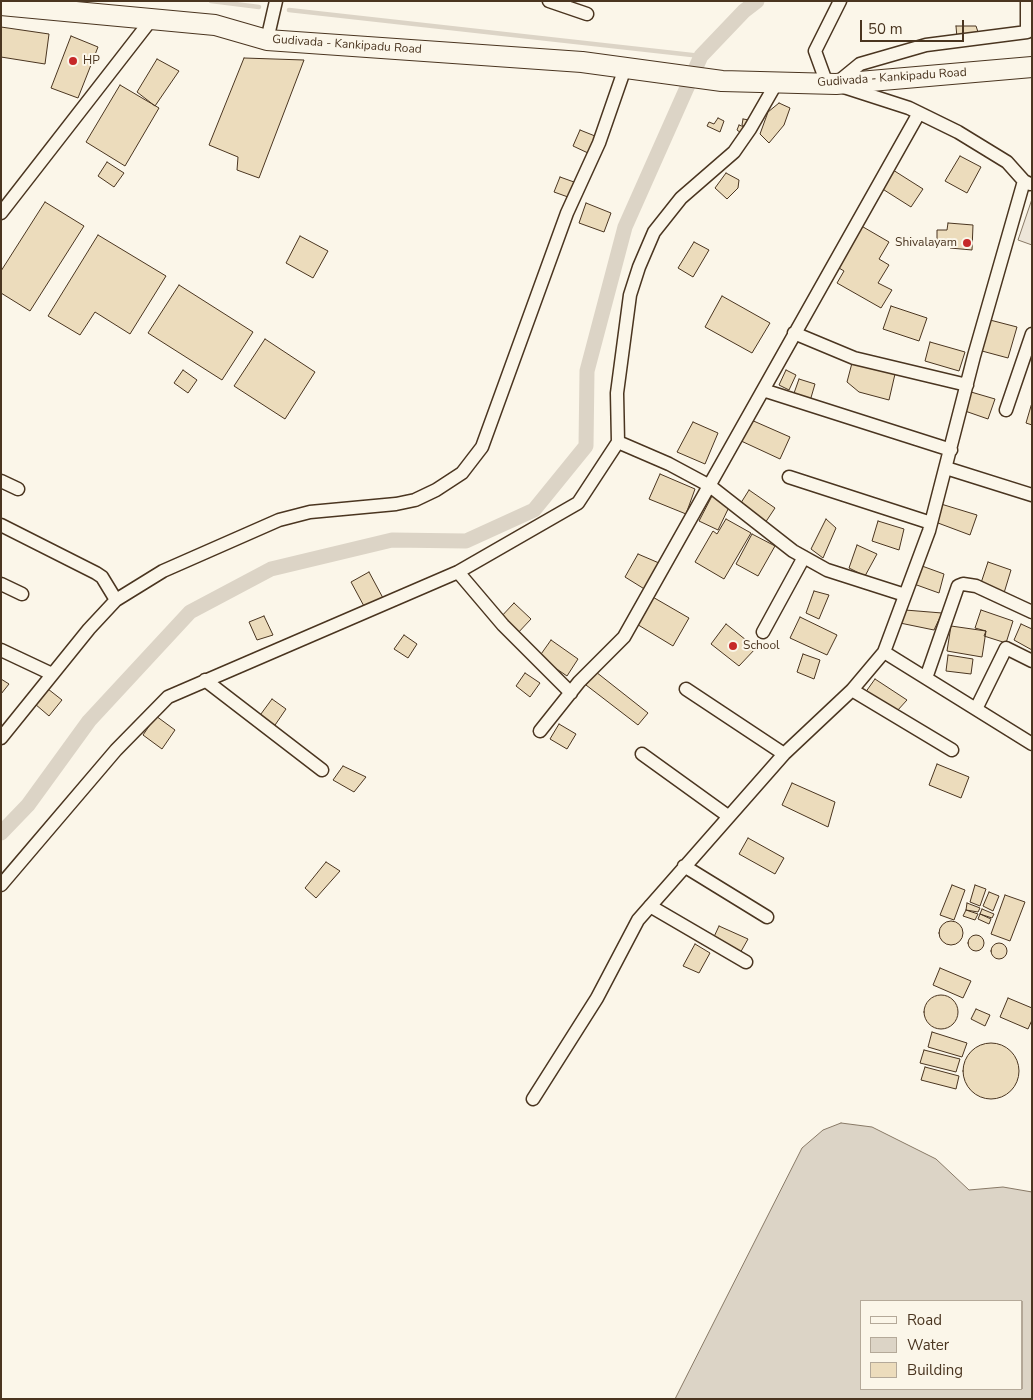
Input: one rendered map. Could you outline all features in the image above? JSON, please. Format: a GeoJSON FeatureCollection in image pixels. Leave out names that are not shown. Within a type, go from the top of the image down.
{"type":"FeatureCollection","features":[{"type":"Feature","properties":{"kind":"main road","name":"Gudivada - Kankipadu Road"},"geometry":{"type":"LineString","coordinates":[[1,5],[215,25],[267,40],[582,62],[722,81],[832,84],[1032,67]]}},
{"type":"Feature","properties":{"kind":"street"},"geometry":{"type":"LineString","coordinates":[[267,40],[276,1]]}},
{"type":"Feature","properties":{"kind":"street"},"geometry":{"type":"LineString","coordinates":[[549,1],[587,14]]}},
{"type":"Feature","properties":{"kind":"street"},"geometry":{"type":"LineString","coordinates":[[533,1098],[597,998],[638,920],[784,754],[852,690],[884,652],[931,523],[967,385],[1028,183],[1007,162],[958,132],[919,113],[832,84],[815,51],[840,1]]}},
{"type":"Feature","properties":{"kind":"street"},"geometry":{"type":"LineString","coordinates":[[832,84],[860,64],[926,45],[1027,32],[1027,1]]}},
{"type":"Feature","properties":{"kind":"street"},"geometry":{"type":"LineString","coordinates":[[1,213],[151,20]]}},
{"type":"Feature","properties":{"kind":"street"},"geometry":{"type":"LineString","coordinates":[[1,738],[88,628],[116,600],[163,571],[279,520],[310,512],[396,504],[415,500],[436,490],[462,473],[482,447],[566,213],[635,69]]}},
{"type":"Feature","properties":{"kind":"street"},"geometry":{"type":"LineString","coordinates":[[1,885],[116,750],[168,697],[458,572],[578,502],[618,442],[617,393],[630,295],[639,267],[654,232],[681,198],[734,152],[750,129],[777,82]]}},
{"type":"Feature","properties":{"kind":"street"},"geometry":{"type":"LineString","coordinates":[[540,731],[571,694],[624,637],[919,113]]}},
{"type":"Feature","properties":{"kind":"street"},"geometry":{"type":"LineString","coordinates":[[794,333],[854,358],[967,385]]}},
{"type":"Feature","properties":{"kind":"street"},"geometry":{"type":"LineString","coordinates":[[1006,410],[1032,334]]}},
{"type":"Feature","properties":{"kind":"street"},"geometry":{"type":"LineString","coordinates":[[763,390],[951,450]]}},
{"type":"Feature","properties":{"kind":"street"},"geometry":{"type":"LineString","coordinates":[[618,442],[669,464],[710,486],[793,551],[827,570],[905,596]]}},
{"type":"Feature","properties":{"kind":"street"},"geometry":{"type":"LineString","coordinates":[[946,468],[1032,496]]}},
{"type":"Feature","properties":{"kind":"street"},"geometry":{"type":"LineString","coordinates":[[789,477],[931,523]]}},
{"type":"Feature","properties":{"kind":"street"},"geometry":{"type":"LineString","coordinates":[[1,481],[18,489]]}},
{"type":"Feature","properties":{"kind":"street"},"geometry":{"type":"LineString","coordinates":[[1,525],[96,572],[102,577],[116,600]]}},
{"type":"Feature","properties":{"kind":"street"},"geometry":{"type":"LineString","coordinates":[[763,632],[804,557]]}},
{"type":"Feature","properties":{"kind":"street"},"geometry":{"type":"LineString","coordinates":[[458,572],[503,625],[571,694]]}},
{"type":"Feature","properties":{"kind":"street"},"geometry":{"type":"LineString","coordinates":[[1,584],[22,594]]}},
{"type":"Feature","properties":{"kind":"street"},"geometry":{"type":"LineString","coordinates":[[926,678],[958,586],[963,584],[976,586],[1032,612]]}},
{"type":"Feature","properties":{"kind":"street"},"geometry":{"type":"LineString","coordinates":[[976,709],[1006,648],[1032,662]]}},
{"type":"Feature","properties":{"kind":"street"},"geometry":{"type":"LineString","coordinates":[[1,650],[52,674]]}},
{"type":"Feature","properties":{"kind":"street"},"geometry":{"type":"LineString","coordinates":[[884,652],[1032,744]]}},
{"type":"Feature","properties":{"kind":"street"},"geometry":{"type":"LineString","coordinates":[[205,680],[322,770]]}},
{"type":"Feature","properties":{"kind":"street"},"geometry":{"type":"LineString","coordinates":[[686,689],[784,754]]}},
{"type":"Feature","properties":{"kind":"street"},"geometry":{"type":"LineString","coordinates":[[852,690],[952,750]]}},
{"type":"Feature","properties":{"kind":"street"},"geometry":{"type":"LineString","coordinates":[[642,754],[728,816]]}},
{"type":"Feature","properties":{"kind":"street"},"geometry":{"type":"LineString","coordinates":[[684,866],[767,917]]}},
{"type":"Feature","properties":{"kind":"street"},"geometry":{"type":"LineString","coordinates":[[650,906],[746,962]]}},
{"type":"Feature","properties":{"kind":"shaded area"},"geometry":{"type":"Polygon","coordinates":[[[1032,199],[1032,245],[1018,240],[1032,199]]]}},
{"type":"Feature","properties":{"kind":"water"},"geometry":{"type":"Polygon","coordinates":[[[841,1123],[872,1127],[936,1159],[969,1190],[1003,1187],[1032,1192],[1032,1399],[675,1399],[802,1148],[823,1130],[841,1123]]]}},
{"type":"Feature","properties":{"kind":"building"},"geometry":{"type":"Polygon","coordinates":[[[956,26],[976,26],[979,35],[957,38],[956,26]]]}},
{"type":"Feature","properties":{"kind":"building"},"geometry":{"type":"Polygon","coordinates":[[[1,27],[49,34],[45,64],[1,57],[1,27]]]}},
{"type":"Feature","properties":{"kind":"building"},"geometry":{"type":"Polygon","coordinates":[[[71,36],[98,47],[78,98],[51,88],[71,36]]]}},
{"type":"Feature","properties":{"kind":"building"},"geometry":{"type":"Polygon","coordinates":[[[244,58],[304,60],[259,178],[237,170],[238,157],[209,145],[244,58]]]}},
{"type":"Feature","properties":{"kind":"building"},"geometry":{"type":"Polygon","coordinates":[[[157,59],[179,71],[155,106],[137,92],[157,59]]]}},
{"type":"Feature","properties":{"kind":"building"},"geometry":{"type":"Polygon","coordinates":[[[120,85],[159,108],[125,166],[86,142],[120,85]]]}},
{"type":"Feature","properties":{"kind":"building"},"geometry":{"type":"Polygon","coordinates":[[[779,103],[790,108],[784,125],[769,143],[760,134],[768,112],[779,103]]]}},
{"type":"Feature","properties":{"kind":"building"},"geometry":{"type":"Polygon","coordinates":[[[718,118],[724,121],[720,132],[707,126],[709,122],[714,124],[718,118]]]}},
{"type":"Feature","properties":{"kind":"building"},"geometry":{"type":"Polygon","coordinates":[[[743,119],[755,121],[750,129],[742,125],[743,119]]]}},
{"type":"Feature","properties":{"kind":"building"},"geometry":{"type":"Polygon","coordinates":[[[739,125],[750,129],[745,136],[737,130],[739,125]]]}},
{"type":"Feature","properties":{"kind":"building"},"geometry":{"type":"Polygon","coordinates":[[[580,130],[595,136],[588,153],[573,146],[580,130]]]}},
{"type":"Feature","properties":{"kind":"building"},"geometry":{"type":"Polygon","coordinates":[[[960,156],[981,167],[967,193],[945,181],[960,156]]]}},
{"type":"Feature","properties":{"kind":"building"},"geometry":{"type":"Polygon","coordinates":[[[107,162],[124,173],[114,187],[98,176],[107,162]]]}},
{"type":"Feature","properties":{"kind":"building"},"geometry":{"type":"Polygon","coordinates":[[[893,170],[923,189],[911,207],[881,188],[893,170]]]}},
{"type":"Feature","properties":{"kind":"building"},"geometry":{"type":"Polygon","coordinates":[[[726,173],[739,180],[738,188],[727,199],[715,188],[726,173]]]}},
{"type":"Feature","properties":{"kind":"building"},"geometry":{"type":"Polygon","coordinates":[[[560,177],[574,182],[568,197],[554,192],[560,177]]]}},
{"type":"Feature","properties":{"kind":"building"},"geometry":{"type":"Polygon","coordinates":[[[45,202],[84,226],[30,311],[1,293],[1,271],[45,202]]]}},
{"type":"Feature","properties":{"kind":"building"},"geometry":{"type":"Polygon","coordinates":[[[586,203],[611,213],[604,232],[579,223],[586,203]]]}},
{"type":"Feature","properties":{"kind":"building"},"geometry":{"type":"Polygon","coordinates":[[[948,223],[973,225],[972,250],[950,248],[947,240],[937,240],[937,230],[947,230],[948,223]]]}},
{"type":"Feature","properties":{"kind":"building"},"geometry":{"type":"Polygon","coordinates":[[[858,224],[889,242],[879,259],[889,265],[878,283],[892,290],[881,308],[837,283],[844,271],[834,265],[858,224]]]}},
{"type":"Feature","properties":{"kind":"building"},"geometry":{"type":"Polygon","coordinates":[[[98,235],[166,276],[130,334],[95,312],[80,335],[48,316],[98,235]]]}},
{"type":"Feature","properties":{"kind":"building"},"geometry":{"type":"Polygon","coordinates":[[[300,236],[328,251],[313,278],[286,263],[300,236]]]}},
{"type":"Feature","properties":{"kind":"building"},"geometry":{"type":"Polygon","coordinates":[[[694,242],[709,250],[693,277],[678,268],[694,242]]]}},
{"type":"Feature","properties":{"kind":"building"},"geometry":{"type":"Polygon","coordinates":[[[179,285],[253,332],[222,380],[148,333],[179,285]]]}},
{"type":"Feature","properties":{"kind":"building"},"geometry":{"type":"Polygon","coordinates":[[[722,296],[770,323],[752,353],[705,327],[722,296]]]}},
{"type":"Feature","properties":{"kind":"building"},"geometry":{"type":"Polygon","coordinates":[[[891,306],[927,318],[919,341],[883,329],[891,306]]]}},
{"type":"Feature","properties":{"kind":"building"},"geometry":{"type":"Polygon","coordinates":[[[990,320],[1017,327],[1008,358],[982,351],[990,320]]]}},
{"type":"Feature","properties":{"kind":"building"},"geometry":{"type":"Polygon","coordinates":[[[265,339],[315,372],[285,419],[234,386],[265,339]]]}},
{"type":"Feature","properties":{"kind":"building"},"geometry":{"type":"Polygon","coordinates":[[[930,342],[965,352],[959,371],[925,361],[930,342]]]}},
{"type":"Feature","properties":{"kind":"building"},"geometry":{"type":"Polygon","coordinates":[[[852,363],[895,374],[889,400],[859,392],[847,382],[852,363]]]}},
{"type":"Feature","properties":{"kind":"building"},"geometry":{"type":"Polygon","coordinates":[[[183,370],[197,380],[188,393],[174,383],[183,370]]]}},
{"type":"Feature","properties":{"kind":"building"},"geometry":{"type":"Polygon","coordinates":[[[786,370],[796,375],[789,390],[779,385],[786,370]]]}},
{"type":"Feature","properties":{"kind":"building"},"geometry":{"type":"Polygon","coordinates":[[[799,379],[815,384],[810,401],[793,396],[799,379]]]}},
{"type":"Feature","properties":{"kind":"building"},"geometry":{"type":"Polygon","coordinates":[[[971,392],[995,399],[988,419],[965,411],[971,392]]]}},
{"type":"Feature","properties":{"kind":"building"},"geometry":{"type":"Polygon","coordinates":[[[1032,407],[1032,425],[1026,423],[1032,407]]]}},
{"type":"Feature","properties":{"kind":"building"},"geometry":{"type":"Polygon","coordinates":[[[749,419],[790,437],[780,459],[739,440],[749,419]]]}},
{"type":"Feature","properties":{"kind":"building"},"geometry":{"type":"Polygon","coordinates":[[[693,422],[718,433],[705,464],[677,452],[693,422]]]}},
{"type":"Feature","properties":{"kind":"building"},"geometry":{"type":"Polygon","coordinates":[[[660,474],[695,489],[686,514],[649,499],[660,474]]]}},
{"type":"Feature","properties":{"kind":"building"},"geometry":{"type":"Polygon","coordinates":[[[749,490],[775,508],[765,523],[739,506],[749,490]]]}},
{"type":"Feature","properties":{"kind":"building"},"geometry":{"type":"Polygon","coordinates":[[[712,496],[730,505],[718,530],[699,521],[712,496]]]}},
{"type":"Feature","properties":{"kind":"building"},"geometry":{"type":"Polygon","coordinates":[[[941,504],[977,515],[970,535],[938,523],[941,504]]]}},
{"type":"Feature","properties":{"kind":"building"},"geometry":{"type":"Polygon","coordinates":[[[726,519],[751,533],[724,579],[695,562],[713,531],[717,534],[726,519]]]}},
{"type":"Feature","properties":{"kind":"building"},"geometry":{"type":"Polygon","coordinates":[[[826,519],[836,528],[823,558],[811,549],[826,519]]]}},
{"type":"Feature","properties":{"kind":"building"},"geometry":{"type":"Polygon","coordinates":[[[878,521],[904,529],[899,550],[872,541],[878,521]]]}},
{"type":"Feature","properties":{"kind":"building"},"geometry":{"type":"Polygon","coordinates":[[[752,534],[775,546],[758,576],[736,564],[752,534]]]}},
{"type":"Feature","properties":{"kind":"building"},"geometry":{"type":"Polygon","coordinates":[[[857,545],[877,554],[865,576],[849,568],[857,545]]]}},
{"type":"Feature","properties":{"kind":"building"},"geometry":{"type":"Polygon","coordinates":[[[638,554],[659,563],[646,590],[625,577],[638,554]]]}},
{"type":"Feature","properties":{"kind":"building"},"geometry":{"type":"Polygon","coordinates":[[[988,562],[1011,570],[1004,593],[980,586],[988,562]]]}},
{"type":"Feature","properties":{"kind":"building"},"geometry":{"type":"Polygon","coordinates":[[[922,566],[944,574],[939,593],[914,584],[922,566]]]}},
{"type":"Feature","properties":{"kind":"building"},"geometry":{"type":"Polygon","coordinates":[[[369,572],[383,598],[365,608],[351,582],[369,572]]]}},
{"type":"Feature","properties":{"kind":"building"},"geometry":{"type":"Polygon","coordinates":[[[814,591],[829,595],[819,619],[806,613],[814,591]]]}},
{"type":"Feature","properties":{"kind":"building"},"geometry":{"type":"Polygon","coordinates":[[[651,596],[689,618],[673,646],[635,623],[651,596]]]}},
{"type":"Feature","properties":{"kind":"building"},"geometry":{"type":"Polygon","coordinates":[[[514,603],[531,619],[516,635],[499,619],[514,603]]]}},
{"type":"Feature","properties":{"kind":"building"},"geometry":{"type":"Polygon","coordinates":[[[905,610],[942,613],[934,630],[900,623],[905,610]]]}},
{"type":"Feature","properties":{"kind":"building"},"geometry":{"type":"Polygon","coordinates":[[[981,610],[1013,621],[1006,643],[984,636],[986,631],[975,628],[981,610]]]}},
{"type":"Feature","properties":{"kind":"building"},"geometry":{"type":"Polygon","coordinates":[[[264,616],[273,635],[257,640],[249,622],[264,616]]]}},
{"type":"Feature","properties":{"kind":"building"},"geometry":{"type":"Polygon","coordinates":[[[800,617],[837,635],[827,655],[790,638],[800,617]]]}},
{"type":"Feature","properties":{"kind":"building","name":"School"},"geometry":{"type":"Polygon","coordinates":[[[726,624],[756,648],[739,666],[711,644],[726,624]]]}},
{"type":"Feature","properties":{"kind":"building"},"geometry":{"type":"Polygon","coordinates":[[[1021,624],[1032,629],[1032,650],[1014,640],[1021,624]]]}},
{"type":"Feature","properties":{"kind":"building"},"geometry":{"type":"Polygon","coordinates":[[[951,626],[986,631],[982,657],[947,651],[951,626]]]}},
{"type":"Feature","properties":{"kind":"building"},"geometry":{"type":"Polygon","coordinates":[[[404,635],[417,644],[408,658],[394,649],[404,635]]]}},
{"type":"Feature","properties":{"kind":"building"},"geometry":{"type":"Polygon","coordinates":[[[551,640],[578,659],[567,676],[539,657],[551,640]]]}},
{"type":"Feature","properties":{"kind":"building"},"geometry":{"type":"Polygon","coordinates":[[[803,654],[820,660],[814,679],[797,672],[803,654]]]}},
{"type":"Feature","properties":{"kind":"building"},"geometry":{"type":"Polygon","coordinates":[[[948,655],[973,659],[971,674],[946,671],[948,655]]]}},
{"type":"Feature","properties":{"kind":"building"},"geometry":{"type":"Polygon","coordinates":[[[596,672],[648,713],[638,725],[586,685],[596,672]]]}},
{"type":"Feature","properties":{"kind":"building"},"geometry":{"type":"Polygon","coordinates":[[[525,673],[540,683],[530,697],[516,686],[525,673]]]}},
{"type":"Feature","properties":{"kind":"building"},"geometry":{"type":"Polygon","coordinates":[[[1,679],[9,684],[1,694],[1,679]]]}},
{"type":"Feature","properties":{"kind":"building"},"geometry":{"type":"Polygon","coordinates":[[[875,679],[907,700],[897,711],[865,693],[875,679]]]}},
{"type":"Feature","properties":{"kind":"building"},"geometry":{"type":"Polygon","coordinates":[[[48,689],[62,700],[49,716],[35,704],[48,689]]]}},
{"type":"Feature","properties":{"kind":"building"},"geometry":{"type":"Polygon","coordinates":[[[272,699],[286,709],[273,728],[258,718],[272,699]]]}},
{"type":"Feature","properties":{"kind":"building"},"geometry":{"type":"Polygon","coordinates":[[[156,716],[175,730],[162,749],[143,735],[156,716]]]}},
{"type":"Feature","properties":{"kind":"building"},"geometry":{"type":"Polygon","coordinates":[[[559,724],[576,734],[567,749],[550,739],[559,724]]]}},
{"type":"Feature","properties":{"kind":"building"},"geometry":{"type":"Polygon","coordinates":[[[937,764],[969,777],[961,798],[929,785],[937,764]]]}},
{"type":"Feature","properties":{"kind":"building"},"geometry":{"type":"Polygon","coordinates":[[[343,766],[366,777],[354,792],[333,780],[343,766]]]}},
{"type":"Feature","properties":{"kind":"building"},"geometry":{"type":"Polygon","coordinates":[[[792,783],[835,802],[828,827],[782,805],[792,783]]]}},
{"type":"Feature","properties":{"kind":"building"},"geometry":{"type":"Polygon","coordinates":[[[748,838],[784,858],[775,874],[739,854],[748,838]]]}},
{"type":"Feature","properties":{"kind":"building"},"geometry":{"type":"Polygon","coordinates":[[[326,862],[340,871],[316,898],[305,888],[326,862]]]}},
{"type":"Feature","properties":{"kind":"building"},"geometry":{"type":"Polygon","coordinates":[[[952,885],[965,890],[954,920],[940,915],[952,885]]]}},
{"type":"Feature","properties":{"kind":"building"},"geometry":{"type":"Polygon","coordinates":[[[975,885],[986,889],[980,906],[970,902],[975,885]]]}},
{"type":"Feature","properties":{"kind":"building"},"geometry":{"type":"Polygon","coordinates":[[[989,892],[999,896],[993,911],[983,906],[989,892]]]}},
{"type":"Feature","properties":{"kind":"building"},"geometry":{"type":"Polygon","coordinates":[[[1005,895],[1025,902],[1010,941],[991,934],[1005,895]]]}},
{"type":"Feature","properties":{"kind":"building"},"geometry":{"type":"Polygon","coordinates":[[[967,903],[980,908],[978,912],[966,910],[967,903]]]}},
{"type":"Feature","properties":{"kind":"building"},"geometry":{"type":"Polygon","coordinates":[[[982,909],[994,914],[992,918],[980,914],[982,909]]]}},
{"type":"Feature","properties":{"kind":"building"},"geometry":{"type":"Polygon","coordinates":[[[966,910],[978,914],[975,920],[963,916],[966,910]]]}},
{"type":"Feature","properties":{"kind":"building"},"geometry":{"type":"Polygon","coordinates":[[[980,914],[991,919],[989,924],[978,919],[980,914]]]}},
{"type":"Feature","properties":{"kind":"building"},"geometry":{"type":"Polygon","coordinates":[[[951,921],[959,925],[963,933],[959,941],[951,945],[943,941],[939,933],[943,925],[951,921]]]}},
{"type":"Feature","properties":{"kind":"building"},"geometry":{"type":"Polygon","coordinates":[[[719,926],[748,939],[739,955],[713,939],[719,926]]]}},
{"type":"Feature","properties":{"kind":"building"},"geometry":{"type":"Polygon","coordinates":[[[976,935],[982,937],[984,943],[982,949],[976,951],[970,949],[968,943],[970,937],[976,935]]]}},
{"type":"Feature","properties":{"kind":"building"},"geometry":{"type":"Polygon","coordinates":[[[999,943],[1005,945],[1007,951],[1005,957],[999,959],[993,957],[991,951],[993,945],[999,943]]]}},
{"type":"Feature","properties":{"kind":"building"},"geometry":{"type":"Polygon","coordinates":[[[695,944],[710,953],[699,973],[683,966],[695,944]]]}},
{"type":"Feature","properties":{"kind":"building"},"geometry":{"type":"Polygon","coordinates":[[[940,968],[971,981],[963,998],[933,985],[940,968]]]}},
{"type":"Feature","properties":{"kind":"building"},"geometry":{"type":"Polygon","coordinates":[[[941,995],[948,996],[953,1000],[957,1005],[957,1019],[953,1024],[948,1028],[941,1029],[934,1028],[929,1024],[925,1019],[924,1012],[925,1005],[929,1000],[934,996],[941,995]]]}},
{"type":"Feature","properties":{"kind":"building"},"geometry":{"type":"Polygon","coordinates":[[[1008,998],[1032,1008],[1032,1020],[1028,1029],[1000,1017],[1008,998]]]}},
{"type":"Feature","properties":{"kind":"building"},"geometry":{"type":"Polygon","coordinates":[[[976,1009],[990,1015],[985,1026],[971,1019],[976,1009]]]}},
{"type":"Feature","properties":{"kind":"building"},"geometry":{"type":"Polygon","coordinates":[[[932,1032],[967,1043],[962,1057],[928,1047],[932,1032]]]}},
{"type":"Feature","properties":{"kind":"building"},"geometry":{"type":"Polygon","coordinates":[[[985,1043],[997,1043],[1011,1051],[1019,1065],[1017,1082],[1011,1091],[997,1099],[985,1099],[975,1094],[968,1087],[963,1077],[963,1065],[968,1055],[975,1048],[985,1043]]]}},
{"type":"Feature","properties":{"kind":"building"},"geometry":{"type":"Polygon","coordinates":[[[924,1050],[960,1059],[956,1072],[920,1063],[924,1050]]]}},
{"type":"Feature","properties":{"kind":"building"},"geometry":{"type":"Polygon","coordinates":[[[925,1067],[959,1076],[956,1089],[921,1080],[925,1067]]]}},
{"type":"Feature","properties":{"kind":"waterway"},"geometry":{"type":"LineString","coordinates":[[211,1],[259,7]]}},
{"type":"Feature","properties":{"kind":"waterway"},"geometry":{"type":"LineString","coordinates":[[1,833],[28,805],[89,721],[190,612],[271,569],[392,540],[466,541],[534,510],[586,446],[587,371],[625,227],[701,56],[744,11],[757,1]]}},
{"type":"Feature","properties":{"kind":"waterway"},"geometry":{"type":"LineString","coordinates":[[289,10],[701,56]]}},
{"type":"Feature","properties":{"kind":"place","name":"HP"},"geometry":{"type":"Point","coordinates":[73,61]}},
{"type":"Feature","properties":{"kind":"place","name":"Shivalayam"},"geometry":{"type":"Point","coordinates":[967,243]}},
{"type":"Feature","properties":{"kind":"place","name":"School"},"geometry":{"type":"Point","coordinates":[733,646]}}]}
